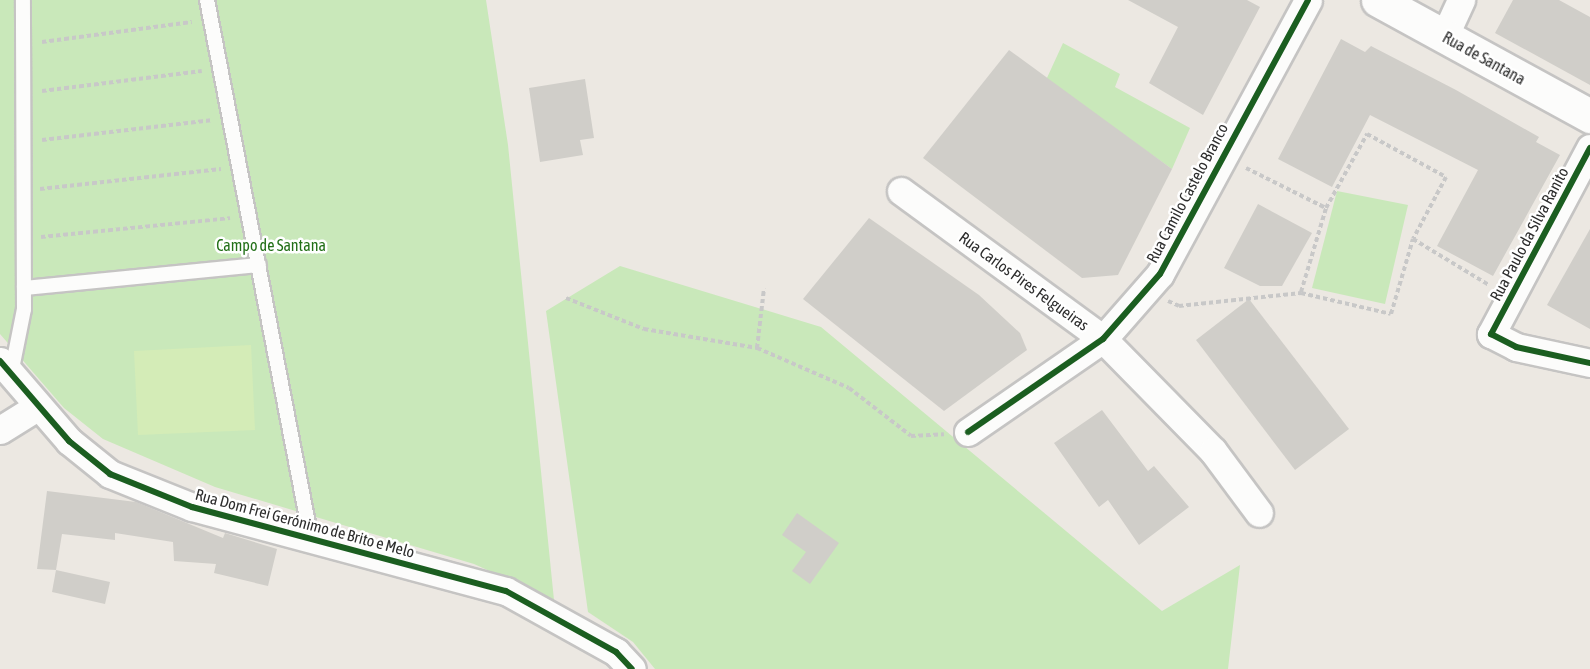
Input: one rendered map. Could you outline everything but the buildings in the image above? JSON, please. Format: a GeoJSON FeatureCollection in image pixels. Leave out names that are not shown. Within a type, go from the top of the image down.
{"type":"FeatureCollection","features":[{"type":"Feature","properties":{"kind":"main road","name":"Rua de Santana"},"geometry":{"type":"LineString","coordinates":[[1378,0],[1590,116]]}},
{"type":"Feature","properties":{"kind":"street","name":"Rua Camilo Castelo Branco"},"geometry":{"type":"LineString","coordinates":[[968,432],[1103,339],[1160,274],[1308,0]]}},
{"type":"Feature","properties":{"kind":"street"},"geometry":{"type":"LineString","coordinates":[[1444,36],[1461,0]]}},
{"type":"Feature","properties":{"kind":"street","name":"Rua Paulo da Silva Ranito"},"geometry":{"type":"LineString","coordinates":[[1590,148],[1491,334],[1516,347],[1590,363]]}},
{"type":"Feature","properties":{"kind":"street","name":"Rua Carlos Pires Felgueiras"},"geometry":{"type":"LineString","coordinates":[[901,191],[1103,339],[1213,451],[1259,513]]}},
{"type":"Feature","properties":{"kind":"street","name":"Rua Dom Frei Gerónimo de Brito e Melo"},"geometry":{"type":"LineString","coordinates":[[6,367],[37,407],[110,474],[192,507],[506,591],[616,652],[632,669]]}},
{"type":"Feature","properties":{"kind":"street"},"geometry":{"type":"LineString","coordinates":[[0,430],[37,407]]}},
{"type":"Feature","properties":{"kind":"lane"},"geometry":{"type":"LineString","coordinates":[[6,367],[24,288],[23,0]]}},
{"type":"Feature","properties":{"kind":"lane"},"geometry":{"type":"LineString","coordinates":[[207,0],[311,539]]}},
{"type":"Feature","properties":{"kind":"lane"},"geometry":{"type":"LineString","coordinates":[[24,288],[259,265]]}},
{"type":"Feature","properties":{"kind":"path"},"geometry":{"type":"LineString","coordinates":[[24,45],[210,20]]}},
{"type":"Feature","properties":{"kind":"path"},"geometry":{"type":"LineString","coordinates":[[24,93],[220,69]]}},
{"type":"Feature","properties":{"kind":"path"},"geometry":{"type":"LineString","coordinates":[[24,142],[230,118]]}},
{"type":"Feature","properties":{"kind":"path"},"geometry":{"type":"LineString","coordinates":[[1145,291],[1179,306],[1301,293],[1391,314],[1413,239],[1446,177],[1367,134],[1326,208],[1301,293]]}},
{"type":"Feature","properties":{"kind":"path"},"geometry":{"type":"LineString","coordinates":[[1222,156],[1326,208]]}},
{"type":"Feature","properties":{"kind":"path"},"geometry":{"type":"LineString","coordinates":[[24,190],[239,167]]}},
{"type":"Feature","properties":{"kind":"path"},"geometry":{"type":"LineString","coordinates":[[24,239],[249,216]]}},
{"type":"Feature","properties":{"kind":"path"},"geometry":{"type":"LineString","coordinates":[[1413,239],[1511,298]]}},
{"type":"Feature","properties":{"kind":"path"},"geometry":{"type":"LineString","coordinates":[[757,348],[764,288]]}},
{"type":"Feature","properties":{"kind":"path"},"geometry":{"type":"LineString","coordinates":[[567,298],[645,329],[757,348],[849,388],[911,436],[968,432]]}},
{"type":"Feature","properties":{"kind":"green space","name":"Campo de Santana"},"geometry":{"type":"Polygon","coordinates":[[[0,0],[486,0],[508,145],[554,600],[474,564],[215,487],[103,439],[64,408],[0,334],[0,0]]]}},
{"type":"Feature","properties":{"kind":"green space"},"geometry":{"type":"Polygon","coordinates":[[[1063,43],[1120,74],[1115,87],[1190,128],[1172,169],[1046,80],[1063,43]]]}},
{"type":"Feature","properties":{"kind":"green space"},"geometry":{"type":"Polygon","coordinates":[[[1337,191],[1408,205],[1385,304],[1312,288],[1337,191]]]}},
{"type":"Feature","properties":{"kind":"green space"},"geometry":{"type":"Polygon","coordinates":[[[620,266],[821,327],[1162,611],[1240,565],[1228,669],[655,669],[633,642],[588,612],[546,311],[620,266]]]}},
{"type":"Feature","properties":{"kind":"green space"},"geometry":{"type":"Polygon","coordinates":[[[251,345],[255,430],[138,435],[134,351],[251,345]]]}},
{"type":"Feature","properties":{"kind":"cycle path"},"geometry":{"type":"LineString","coordinates":[[968,432],[1103,339],[1160,274],[1308,0]]}},
{"type":"Feature","properties":{"kind":"cycle path"},"geometry":{"type":"LineString","coordinates":[[1590,148],[1491,334],[1516,347],[1590,363]]}},
{"type":"Feature","properties":{"kind":"cycle path"},"geometry":{"type":"LineString","coordinates":[[0,361],[69,441],[110,474],[192,507],[506,591],[616,652],[632,669]]}}]}
